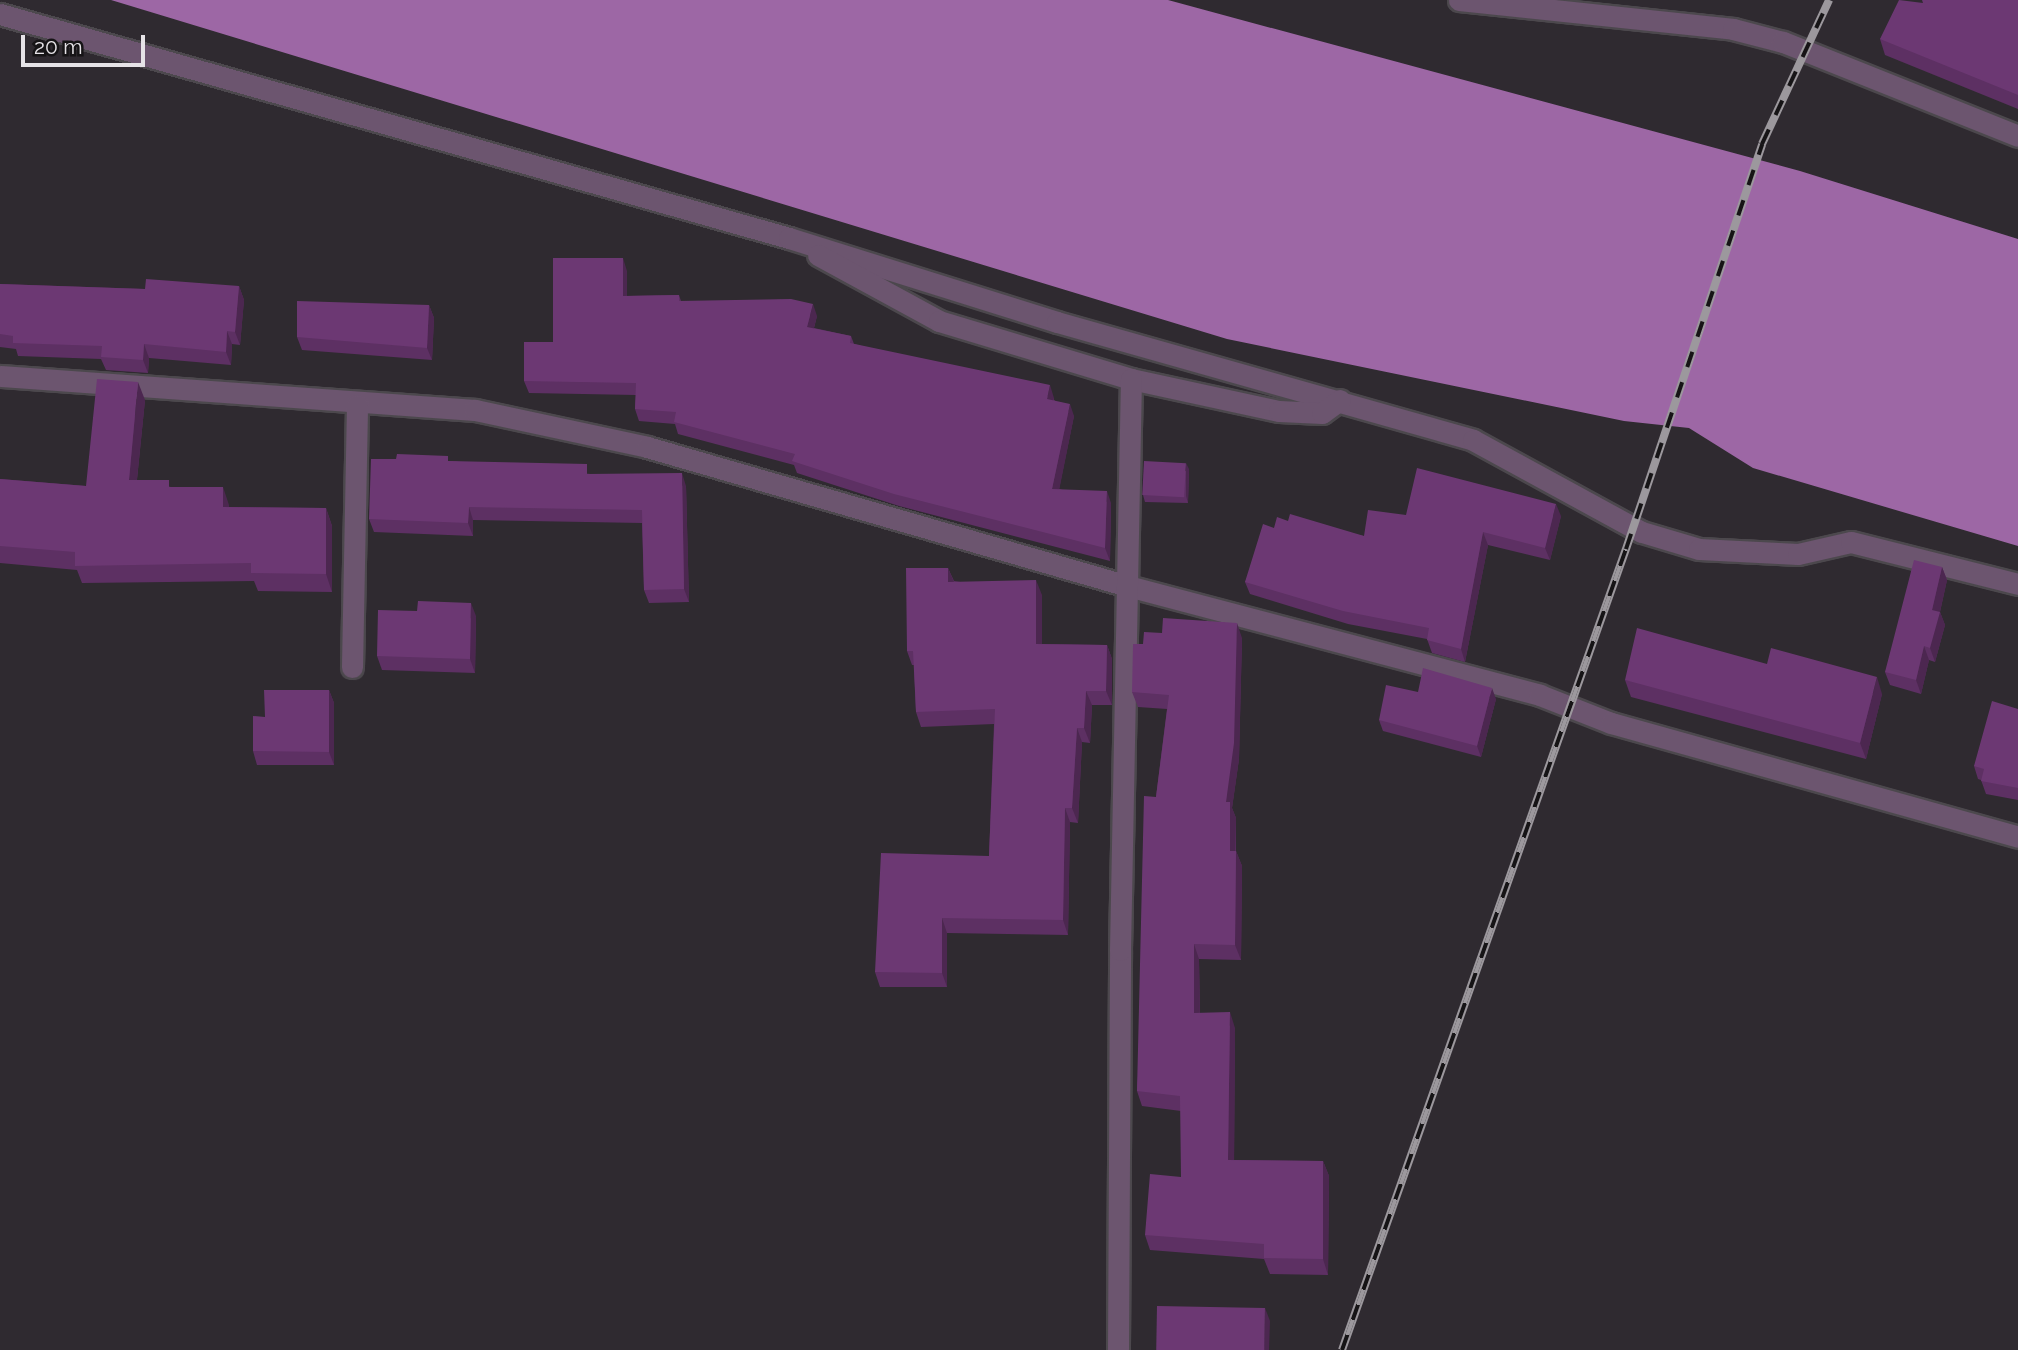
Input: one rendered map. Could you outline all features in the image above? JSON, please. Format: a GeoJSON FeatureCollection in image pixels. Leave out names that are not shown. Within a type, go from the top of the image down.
{"type":"FeatureCollection","features":[{"type":"Feature","properties":{"kind":"street"},"geometry":{"type":"LineString","coordinates":[[1459,0],[1555,4],[1733,29],[1783,42],[2018,136]]}},
{"type":"Feature","properties":{"kind":"street"},"geometry":{"type":"LineString","coordinates":[[0,13],[789,237],[1057,322],[1340,400],[1473,440],[1632,527],[1699,549],[1798,554],[1851,542],[2018,584]]}},
{"type":"Feature","properties":{"kind":"street"},"geometry":{"type":"LineString","coordinates":[[789,237],[857,279],[939,321],[1131,379],[1279,411],[1322,413],[1340,400]]}},
{"type":"Feature","properties":{"kind":"street"},"geometry":{"type":"LineString","coordinates":[[0,376],[357,405],[475,410],[648,447],[1128,586],[1540,695],[1611,723],[2018,837]]}},
{"type":"Feature","properties":{"kind":"street"},"geometry":{"type":"LineString","coordinates":[[1118,1350],[1120,950],[1131,379]]}},
{"type":"Feature","properties":{"kind":"street"},"geometry":{"type":"LineString","coordinates":[[352,667],[357,405]]}},
{"type":"Feature","properties":{"kind":"shaded area"},"geometry":{"type":"Polygon","coordinates":[[[111,0],[1168,0],[1800,171],[2018,239],[2018,546],[1753,468],[1689,428],[1624,421],[1227,339],[111,0]]]}},
{"type":"Feature","properties":{"kind":"building"},"geometry":{"type":"Polygon","coordinates":[[[1899,0],[1923,3],[1922,0],[2018,0],[2018,95],[1880,39],[1899,0]]]}},
{"type":"Feature","properties":{"kind":"building"},"geometry":{"type":"Polygon","coordinates":[[[553,258],[623,258],[623,296],[679,295],[679,301],[791,299],[813,304],[807,327],[851,336],[850,343],[1050,385],[1047,399],[1070,404],[1052,489],[1107,491],[1105,548],[894,494],[792,461],[795,454],[674,422],[676,412],[635,409],[636,383],[524,381],[524,342],[553,342],[553,258]]]}},
{"type":"Feature","properties":{"kind":"building"},"geometry":{"type":"Polygon","coordinates":[[[146,279],[239,286],[235,332],[227,331],[226,352],[144,344],[143,360],[101,357],[102,346],[13,343],[13,336],[0,334],[0,284],[145,289],[146,279]]]}},
{"type":"Feature","properties":{"kind":"building"},"geometry":{"type":"Polygon","coordinates":[[[297,301],[429,305],[427,348],[297,337],[297,301]]]}},
{"type":"Feature","properties":{"kind":"building"},"geometry":{"type":"Polygon","coordinates":[[[97,379],[138,382],[129,480],[169,480],[169,487],[223,487],[223,507],[326,508],[326,574],[251,573],[251,563],[75,566],[75,552],[0,546],[0,479],[86,486],[97,379]]]}},
{"type":"Feature","properties":{"kind":"building"},"geometry":{"type":"Polygon","coordinates":[[[397,454],[448,456],[448,461],[587,464],[587,474],[682,473],[684,589],[644,590],[642,510],[469,507],[468,523],[369,519],[371,459],[396,459],[397,454]]]}},
{"type":"Feature","properties":{"kind":"building"},"geometry":{"type":"Polygon","coordinates":[[[1144,461],[1186,463],[1184,497],[1142,495],[1144,461]]]}},
{"type":"Feature","properties":{"kind":"building"},"geometry":{"type":"Polygon","coordinates":[[[1417,468],[1556,504],[1545,548],[1483,532],[1461,649],[1427,640],[1429,628],[1343,611],[1245,582],[1263,524],[1274,528],[1277,517],[1288,521],[1290,514],[1364,536],[1368,510],[1406,515],[1417,468]]]}},
{"type":"Feature","properties":{"kind":"building"},"geometry":{"type":"Polygon","coordinates":[[[1914,560],[1942,567],[1932,610],[1940,612],[1930,648],[1924,646],[1916,680],[1885,672],[1914,560]]]}},
{"type":"Feature","properties":{"kind":"building"},"geometry":{"type":"Polygon","coordinates":[[[906,568],[948,568],[948,582],[1036,580],[1036,644],[1107,645],[1106,691],[1086,691],[1084,728],[1077,728],[1072,808],[1065,808],[1063,920],[942,918],[942,973],[875,972],[881,853],[989,856],[995,709],[916,712],[913,651],[907,651],[906,568]]]}},
{"type":"Feature","properties":{"kind":"building"},"geometry":{"type":"Polygon","coordinates":[[[418,601],[471,603],[470,659],[377,656],[378,610],[417,611],[418,601]]]}},
{"type":"Feature","properties":{"kind":"building"},"geometry":{"type":"Polygon","coordinates":[[[1163,618],[1237,623],[1234,743],[1226,802],[1230,802],[1230,851],[1236,851],[1235,945],[1194,944],[1194,1013],[1230,1012],[1228,1160],[1323,1161],[1323,1259],[1264,1258],[1264,1244],[1145,1235],[1150,1174],[1181,1177],[1180,1096],[1137,1091],[1144,796],[1156,797],[1169,695],[1132,692],[1133,644],[1143,644],[1144,632],[1162,633],[1163,618]]]}},
{"type":"Feature","properties":{"kind":"building"},"geometry":{"type":"Polygon","coordinates":[[[1637,628],[1767,664],[1771,648],[1877,677],[1860,743],[1625,680],[1637,628]]]}},
{"type":"Feature","properties":{"kind":"building"},"geometry":{"type":"Polygon","coordinates":[[[1423,668],[1492,688],[1477,746],[1379,720],[1386,685],[1418,692],[1423,668]]]}},
{"type":"Feature","properties":{"kind":"building"},"geometry":{"type":"Polygon","coordinates":[[[264,690],[329,690],[329,752],[253,751],[253,716],[265,717],[264,690]]]}},
{"type":"Feature","properties":{"kind":"building"},"geometry":{"type":"Polygon","coordinates":[[[1992,701],[2018,709],[2018,788],[1981,781],[1984,769],[1974,766],[1992,701]]]}},
{"type":"Feature","properties":{"kind":"building"},"geometry":{"type":"Polygon","coordinates":[[[1157,1306],[1265,1308],[1264,1350],[1156,1350],[1157,1306]]]}},
{"type":"Feature","properties":{"kind":"railway"},"geometry":{"type":"LineString","coordinates":[[1342,1350],[1626,549],[1762,144],[1829,0]]}}]}
